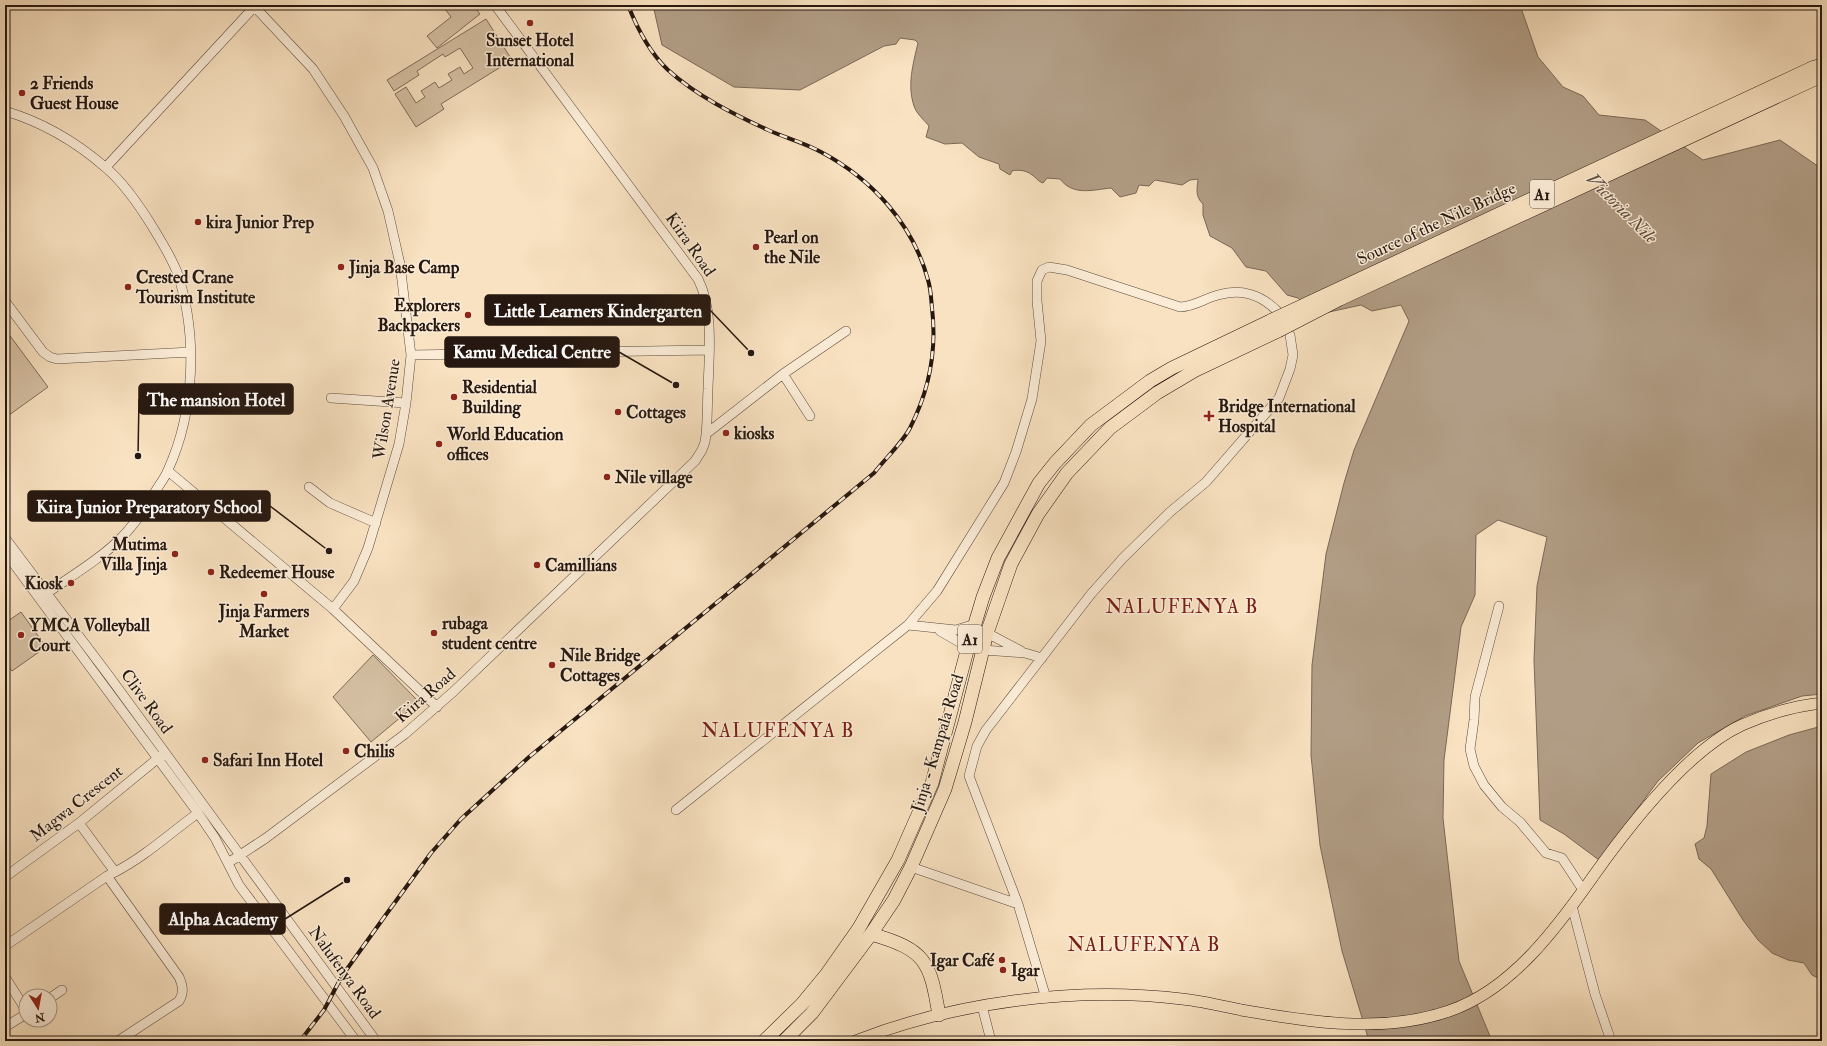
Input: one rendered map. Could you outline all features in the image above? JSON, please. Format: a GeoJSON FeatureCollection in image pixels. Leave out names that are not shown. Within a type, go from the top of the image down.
{"type":"FeatureCollection","features":[{"type":"Feature","properties":{"kind":"highway","name":"Source of the Nile Bridge"},"geometry":{"type":"LineString","coordinates":[[1279,325],[1818,72]]}},
{"type":"Feature","properties":{"kind":"highway","name":"Jinja - Kampala Road"},"geometry":{"type":"LineString","coordinates":[[764,1041],[802,1004],[826,975],[859,928],[898,860],[932,783],[968,647],[998,558],[1039,484],[1081,435],[1101,417],[1150,381],[1172,368],[1279,325]]}},
{"type":"Feature","properties":{"kind":"highway","name":"Jinja - Kampala Road"},"geometry":{"type":"LineString","coordinates":[[784,1041],[812,1013],[871,934],[894,900],[911,867],[945,789],[987,633],[1011,564],[1038,514],[1067,473],[1110,428],[1176,381],[1279,325]]}},
{"type":"Feature","properties":{"kind":"highway"},"geometry":{"type":"LineString","coordinates":[[871,934],[893,940],[911,950],[925,963],[931,974],[939,1015]]}},
{"type":"Feature","properties":{"kind":"main road"},"geometry":{"type":"LineString","coordinates":[[855,1041],[873,1034],[939,1015],[982,1006],[1046,998],[1103,994],[1182,999],[1317,1022],[1378,1025],[1404,1023],[1449,1011],[1474,1000],[1495,986],[1519,966],[1547,938],[1647,808],[1673,779],[1718,739],[1741,726],[1765,716],[1785,710],[1822,703]]}},
{"type":"Feature","properties":{"kind":"street"},"geometry":{"type":"LineString","coordinates":[[106,167],[255,5]]}},
{"type":"Feature","properties":{"kind":"street","name":"Wilson Avenue"},"geometry":{"type":"LineString","coordinates":[[255,5],[313,69],[344,116],[373,168],[388,211],[400,264],[411,355],[406,403],[399,444],[368,548],[354,582],[333,609]]}},
{"type":"Feature","properties":{"kind":"street","name":"Kiira Road"},"geometry":{"type":"LineString","coordinates":[[228,863],[266,838],[381,753],[437,707],[695,461],[702,450],[706,434],[709,350],[704,291],[698,280],[495,5]]}},
{"type":"Feature","properties":{"kind":"street"},"geometry":{"type":"LineString","coordinates":[[5,111],[29,119],[60,134],[106,167],[142,210],[167,251],[176,271],[183,293],[188,320],[190,352],[186,411],[181,435],[168,471],[144,509],[122,538],[85,567],[47,593]]}},
{"type":"Feature","properties":{"kind":"street"},"geometry":{"type":"LineString","coordinates":[[676,810],[886,641],[908,625],[937,591],[1004,483],[1016,452],[1032,399],[1041,341],[1037,301],[1037,281],[1042,270],[1049,267],[1089,277],[1180,307],[1191,306],[1217,295],[1233,292],[1247,293],[1270,304],[1293,355],[1290,369],[1279,398],[1206,482],[1170,512],[1123,558],[1070,620],[986,730],[977,746],[969,776],[1018,904],[1046,998]]}},
{"type":"Feature","properties":{"kind":"street"},"geometry":{"type":"LineString","coordinates":[[5,301],[43,352],[50,358],[57,359],[190,352]]}},
{"type":"Feature","properties":{"kind":"street"},"geometry":{"type":"LineString","coordinates":[[706,434],[783,374],[846,331]]}},
{"type":"Feature","properties":{"kind":"street"},"geometry":{"type":"LineString","coordinates":[[411,355],[709,350]]}},
{"type":"Feature","properties":{"kind":"street"},"geometry":{"type":"LineString","coordinates":[[783,374],[810,416]]}},
{"type":"Feature","properties":{"kind":"street"},"geometry":{"type":"LineString","coordinates":[[331,398],[406,403]]}},
{"type":"Feature","properties":{"kind":"street"},"geometry":{"type":"LineString","coordinates":[[168,471],[333,609],[437,707]]}},
{"type":"Feature","properties":{"kind":"street"},"geometry":{"type":"LineString","coordinates":[[310,487],[330,503],[376,523]]}},
{"type":"Feature","properties":{"kind":"street","name":"Clive Road"},"geometry":{"type":"LineString","coordinates":[[5,538],[219,826]]}},
{"type":"Feature","properties":{"kind":"street","name":"Clive Road"},"geometry":{"type":"LineString","coordinates":[[5,552],[215,838]]}},
{"type":"Feature","properties":{"kind":"street"},"geometry":{"type":"LineString","coordinates":[[1499,606],[1475,697],[1474,720],[1470,749],[1474,766],[1484,785],[1502,807],[1520,822],[1546,853],[1562,858],[1583,890]]}},
{"type":"Feature","properties":{"kind":"street"},"geometry":{"type":"LineString","coordinates":[[908,625],[956,630],[975,624]]}},
{"type":"Feature","properties":{"kind":"street"},"geometry":{"type":"LineString","coordinates":[[933,628],[968,647]]}},
{"type":"Feature","properties":{"kind":"street"},"geometry":{"type":"LineString","coordinates":[[987,633],[1025,653],[1042,658]]}},
{"type":"Feature","properties":{"kind":"street"},"geometry":{"type":"LineString","coordinates":[[983,650],[1025,653]]}},
{"type":"Feature","properties":{"kind":"street","name":"Magwa Crescent"},"geometry":{"type":"LineString","coordinates":[[5,877],[79,823],[165,753]]}},
{"type":"Feature","properties":{"kind":"street"},"geometry":{"type":"LineString","coordinates":[[5,946],[111,874],[146,854],[198,813]]}},
{"type":"Feature","properties":{"kind":"street"},"geometry":{"type":"LineString","coordinates":[[79,823],[179,978],[183,991],[179,1001],[118,1041]]}},
{"type":"Feature","properties":{"kind":"street","name":"Nalufenya Road"},"geometry":{"type":"LineString","coordinates":[[219,826],[376,1041]]}},
{"type":"Feature","properties":{"kind":"street","name":"Nalufenya Road"},"geometry":{"type":"LineString","coordinates":[[215,838],[244,892],[356,1041]]}},
{"type":"Feature","properties":{"kind":"street"},"geometry":{"type":"LineString","coordinates":[[911,867],[1018,904]]}},
{"type":"Feature","properties":{"kind":"street"},"geometry":{"type":"LineString","coordinates":[[1572,906],[1595,994],[1611,1041]]}},
{"type":"Feature","properties":{"kind":"street"},"geometry":{"type":"LineString","coordinates":[[5,976],[18,997]]}},
{"type":"Feature","properties":{"kind":"street"},"geometry":{"type":"LineString","coordinates":[[58,993],[62,990]]}},
{"type":"Feature","properties":{"kind":"street"},"geometry":{"type":"LineString","coordinates":[[982,1006],[991,1041]]}},
{"type":"Feature","properties":{"kind":"street"},"geometry":{"type":"LineString","coordinates":[[5,1027],[18,1019]]}},
{"type":"Feature","properties":{"kind":"shaded area"},"geometry":{"type":"Polygon","coordinates":[[[442,5],[473,5],[480,14],[437,48],[427,36],[451,17],[442,5]]]}},
{"type":"Feature","properties":{"kind":"shaded area"},"geometry":{"type":"Polygon","coordinates":[[[486,19],[512,60],[441,104],[444,109],[416,127],[395,94],[406,87],[416,103],[425,97],[421,91],[435,82],[439,88],[452,80],[448,74],[460,67],[464,74],[473,68],[460,48],[445,57],[443,54],[417,71],[419,75],[394,91],[387,80],[486,19]]]}},
{"type":"Feature","properties":{"kind":"shaded area"},"geometry":{"type":"Polygon","coordinates":[[[5,329],[48,387],[5,418],[5,329]]]}},
{"type":"Feature","properties":{"kind":"shaded area","name":"YMCA Volleyball Court"},"geometry":{"type":"Polygon","coordinates":[[[21,612],[46,647],[12,671],[5,662],[5,623],[21,612]]]}},
{"type":"Feature","properties":{"kind":"shaded area"},"geometry":{"type":"Polygon","coordinates":[[[373,655],[419,702],[371,742],[333,697],[373,655]]]}},
{"type":"Feature","properties":{"kind":"water","name":"Victoria Nile"},"geometry":{"type":"Polygon","coordinates":[[[653,5],[1520,5],[1538,57],[1563,87],[1583,96],[1599,115],[1645,120],[1703,160],[1780,140],[1822,169],[1822,694],[1802,696],[1745,716],[1698,743],[1658,781],[1599,860],[1564,834],[1540,820],[1534,660],[1537,586],[1547,537],[1498,520],[1476,535],[1475,595],[1461,627],[1444,760],[1443,818],[1459,961],[1492,1041],[1369,1041],[1342,951],[1320,845],[1311,755],[1312,665],[1326,554],[1354,450],[1409,321],[1401,305],[1372,311],[1361,305],[1320,314],[1309,309],[1298,298],[1287,295],[1266,271],[1246,267],[1232,248],[1210,236],[1203,215],[1203,204],[1198,195],[1198,179],[1190,180],[1182,185],[1155,180],[1149,186],[1139,185],[1136,193],[1120,197],[1111,188],[1083,191],[1071,188],[1060,179],[1047,178],[1043,183],[1025,171],[1014,170],[1010,175],[1000,169],[999,164],[979,157],[962,143],[945,144],[926,137],[929,126],[915,109],[911,90],[914,59],[918,43],[915,40],[900,38],[896,44],[884,46],[800,90],[734,87],[662,45],[653,5]]]}},
{"type":"Feature","properties":{"kind":"water"},"geometry":{"type":"Polygon","coordinates":[[[1822,726],[1822,980],[1812,975],[1804,963],[1788,960],[1772,953],[1758,940],[1743,920],[1711,869],[1699,859],[1695,844],[1704,838],[1707,826],[1711,774],[1746,752],[1789,735],[1822,726]]]}},
{"type":"Feature","properties":{"kind":"railway"},"geometry":{"type":"LineString","coordinates":[[300,1041],[324,1010],[342,976],[385,916],[431,853],[461,819],[529,757],[874,473],[907,434],[917,414],[927,385],[933,339],[931,294],[929,283],[912,240],[888,205],[873,190],[840,163],[802,143],[742,118],[703,96],[679,79],[655,56],[640,31],[628,5]]}},
{"type":"Feature","properties":{"kind":"place","name":"Sunset Hotel International"},"geometry":{"type":"Point","coordinates":[530,23]}},
{"type":"Feature","properties":{"kind":"place","name":"2 Friends Guest House"},"geometry":{"type":"Point","coordinates":[22,93]}},
{"type":"Feature","properties":{"kind":"place","name":"kira Junior Prep"},"geometry":{"type":"Point","coordinates":[198,222]}},
{"type":"Feature","properties":{"kind":"place","name":"Pearl on the Nile"},"geometry":{"type":"Point","coordinates":[756,247]}},
{"type":"Feature","properties":{"kind":"place","name":"Jinja Base Camp"},"geometry":{"type":"Point","coordinates":[341,267]}},
{"type":"Feature","properties":{"kind":"place","name":"Crested Crane Tourism Institute"},"geometry":{"type":"Point","coordinates":[128,287]}},
{"type":"Feature","properties":{"kind":"place","name":"Explorers Backpackers"},"geometry":{"type":"Point","coordinates":[468,315]}},
{"type":"Feature","properties":{"kind":"place","name":"Little Learners Kindergarten"},"geometry":{"type":"Point","coordinates":[751,353]}},
{"type":"Feature","properties":{"kind":"place","name":"Kamu Medical Centre"},"geometry":{"type":"Point","coordinates":[676,385]}},
{"type":"Feature","properties":{"kind":"place","name":"Residential Building"},"geometry":{"type":"Point","coordinates":[454,397]}},
{"type":"Feature","properties":{"kind":"place","name":"Cottages"},"geometry":{"type":"Point","coordinates":[618,412]}},
{"type":"Feature","properties":{"kind":"place","name":"Bridge International Hospital"},"geometry":{"type":"Point","coordinates":[1209,416]}},
{"type":"Feature","properties":{"kind":"place","name":"kiosks"},"geometry":{"type":"Point","coordinates":[726,433]}},
{"type":"Feature","properties":{"kind":"place","name":"World Education offices"},"geometry":{"type":"Point","coordinates":[439,444]}},
{"type":"Feature","properties":{"kind":"place","name":"The mansion Hotel"},"geometry":{"type":"Point","coordinates":[138,456]}},
{"type":"Feature","properties":{"kind":"place","name":"Nile village"},"geometry":{"type":"Point","coordinates":[607,477]}},
{"type":"Feature","properties":{"kind":"place","name":"Kiira Junior Preparatory School"},"geometry":{"type":"Point","coordinates":[329,551]}},
{"type":"Feature","properties":{"kind":"place","name":"Mutima Villa Jinja"},"geometry":{"type":"Point","coordinates":[175,554]}},
{"type":"Feature","properties":{"kind":"place","name":"Camillians"},"geometry":{"type":"Point","coordinates":[537,565]}},
{"type":"Feature","properties":{"kind":"place","name":"Redeemer House"},"geometry":{"type":"Point","coordinates":[211,572]}},
{"type":"Feature","properties":{"kind":"place","name":"Kiosk"},"geometry":{"type":"Point","coordinates":[71,583]}},
{"type":"Feature","properties":{"kind":"place","name":"Jinja Farmers Market"},"geometry":{"type":"Point","coordinates":[264,594]}},
{"type":"Feature","properties":{"kind":"place","name":"rubaga student centre"},"geometry":{"type":"Point","coordinates":[434,633]}},
{"type":"Feature","properties":{"kind":"place","name":"YMCA Volleyball Court"},"geometry":{"type":"Point","coordinates":[21,635]}},
{"type":"Feature","properties":{"kind":"place","name":"Nile Bridge Cottages"},"geometry":{"type":"Point","coordinates":[552,665]}},
{"type":"Feature","properties":{"kind":"place","name":"Chilis"},"geometry":{"type":"Point","coordinates":[346,751]}},
{"type":"Feature","properties":{"kind":"place","name":"Safari Inn Hotel"},"geometry":{"type":"Point","coordinates":[205,760]}},
{"type":"Feature","properties":{"kind":"place","name":"Alpha Academy"},"geometry":{"type":"Point","coordinates":[347,880]}},
{"type":"Feature","properties":{"kind":"place","name":"Igar Café"},"geometry":{"type":"Point","coordinates":[1002,960]}},
{"type":"Feature","properties":{"kind":"place","name":"Igar"},"geometry":{"type":"Point","coordinates":[1003,970]}},
{"type":"Feature","properties":{"kind":"district","name":"NALUFENYA B"},"geometry":{"type":"Point","coordinates":[1182,606]}},
{"type":"Feature","properties":{"kind":"district","name":"NALUFENYA B"},"geometry":{"type":"Point","coordinates":[778,730]}},
{"type":"Feature","properties":{"kind":"district","name":"NALUFENYA B"},"geometry":{"type":"Point","coordinates":[1144,944]}}]}
